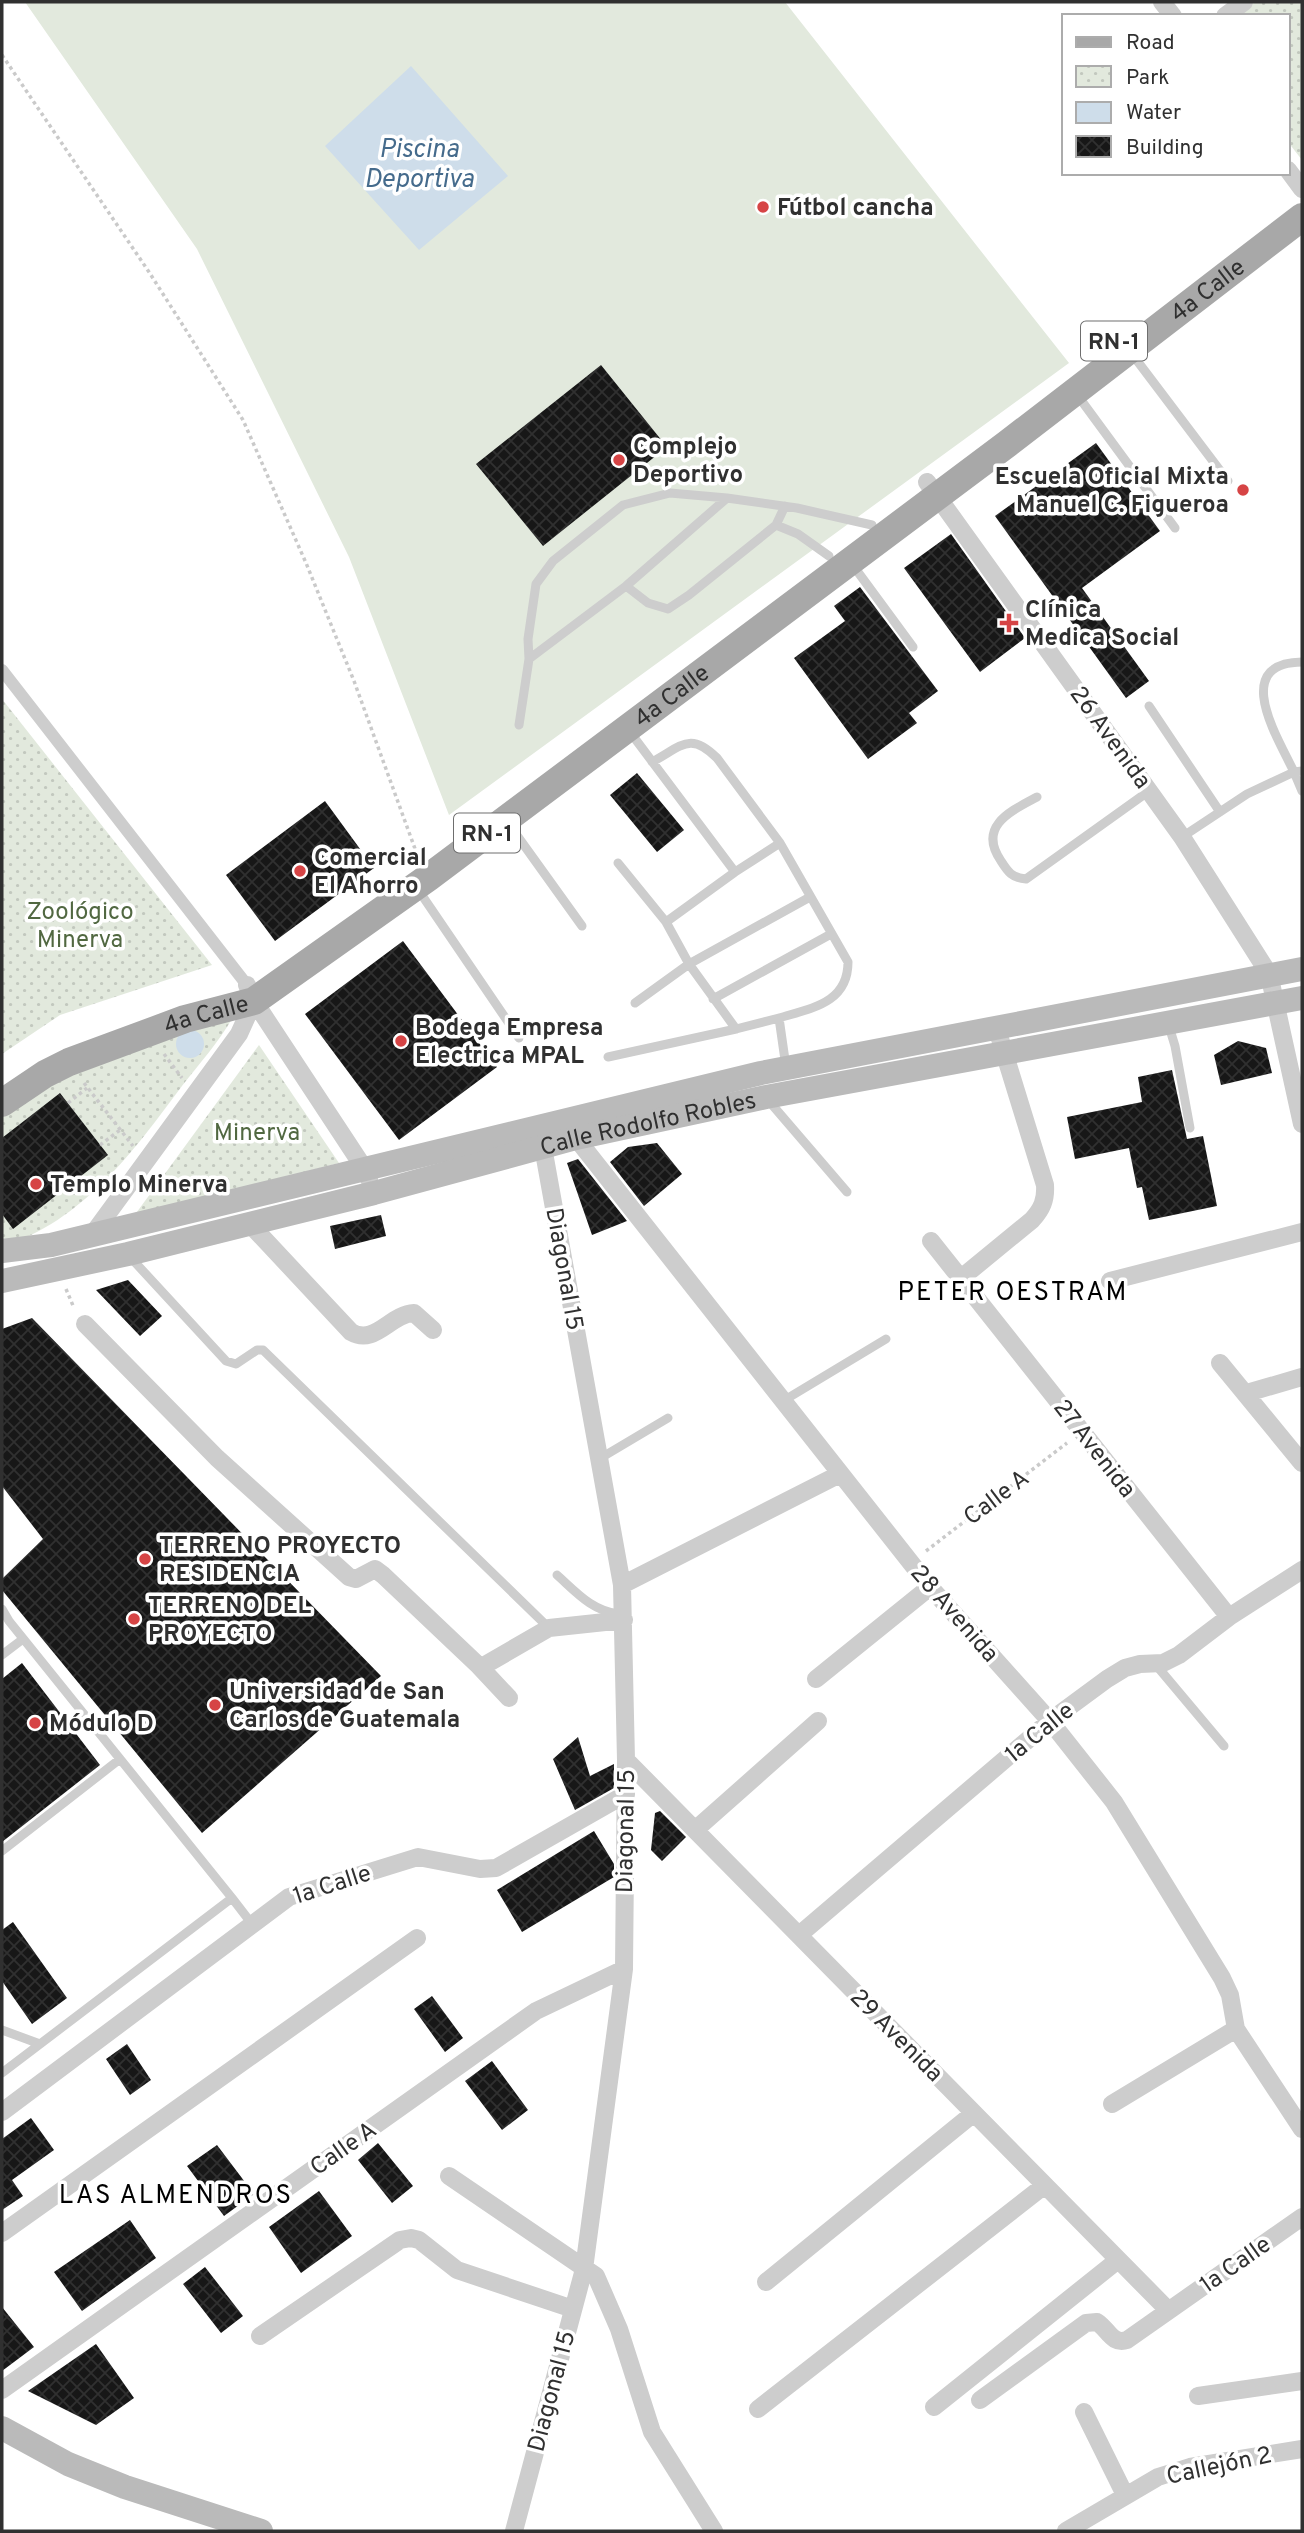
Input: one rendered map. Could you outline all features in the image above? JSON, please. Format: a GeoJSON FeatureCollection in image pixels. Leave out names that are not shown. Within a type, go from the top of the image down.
{"type":"FeatureCollection","features":[{"type":"Feature","properties":{"kind":"main road","name":"4a Calle"},"geometry":{"type":"LineString","coordinates":[[419,876],[932,489],[1302,200]]}},
{"type":"Feature","properties":{"kind":"main road","name":"4a Calle"},"geometry":{"type":"LineString","coordinates":[[2,1104],[45,1074],[69,1062],[251,993],[366,906],[419,876],[505,819],[839,558],[872,525],[932,489],[1075,392],[1302,218]]}},
{"type":"Feature","properties":{"kind":"main road","name":"Calle Rodolfo Robles"},"geometry":{"type":"LineString","coordinates":[[2,1281],[128,1254],[374,1193],[572,1129],[763,1085],[1000,1041],[1269,974],[1302,969]]}},
{"type":"Feature","properties":{"kind":"main road","name":"4a Calle"},"geometry":{"type":"LineString","coordinates":[[2,1087],[48,1058],[214,999],[251,993]]}},
{"type":"Feature","properties":{"kind":"main road","name":"Calle Rodolfo Robles"},"geometry":{"type":"LineString","coordinates":[[763,1085],[786,1068],[1167,1022],[1302,998]]}},
{"type":"Feature","properties":{"kind":"main road","name":"Calle Rodolfo Robles"},"geometry":{"type":"LineString","coordinates":[[2,1251],[51,1245],[365,1168],[541,1138]]}},
{"type":"Feature","properties":{"kind":"main road"},"geometry":{"type":"LineString","coordinates":[[2,2428],[68,2464],[125,2487],[261,2531]]}},
{"type":"Feature","properties":{"kind":"street"},"geometry":{"type":"LineString","coordinates":[[1228,14],[1244,2]]}},
{"type":"Feature","properties":{"kind":"street"},"geometry":{"type":"LineString","coordinates":[[1290,173],[1302,189]]}},
{"type":"Feature","properties":{"kind":"street","name":"26 Avenida"},"geometry":{"type":"LineString","coordinates":[[932,489],[1182,837],[1269,974],[1302,1124]]}},
{"type":"Feature","properties":{"kind":"street"},"geometry":{"type":"LineString","coordinates":[[2,670],[251,993],[365,1168],[374,1193]]}},
{"type":"Feature","properties":{"kind":"street"},"geometry":{"type":"LineString","coordinates":[[92,1235],[239,1034],[251,993]]}},
{"type":"Feature","properties":{"kind":"street"},"geometry":{"type":"LineString","coordinates":[[960,1279],[1032,1220],[1042,1208],[1046,1195],[1000,1041]]}},
{"type":"Feature","properties":{"kind":"street","name":"28 Avenida"},"geometry":{"type":"LineString","coordinates":[[572,1129],[930,1587],[1050,1721],[1128,1822],[1222,1978],[1230,1995],[1236,2029],[1302,2129]]}},
{"type":"Feature","properties":{"kind":"street","name":"Diagonal 15"},"geometry":{"type":"LineString","coordinates":[[514,2531],[584,2269],[624,1969],[626,1760],[622,1585],[541,1138]]}},
{"type":"Feature","properties":{"kind":"street"},"geometry":{"type":"LineString","coordinates":[[249,1223],[340,1321],[358,1336],[370,1336],[406,1314],[414,1313],[433,1330]]}},
{"type":"Feature","properties":{"kind":"street"},"geometry":{"type":"LineString","coordinates":[[1110,1281],[1302,1232]]}},
{"type":"Feature","properties":{"kind":"street","name":"27 Avenida"},"geometry":{"type":"LineString","coordinates":[[930,1241],[1229,1617]]}},
{"type":"Feature","properties":{"kind":"street"},"geometry":{"type":"LineString","coordinates":[[85,1324],[217,1458],[341,1570],[349,1577],[356,1578],[375,1569],[479,1666],[509,1698]]}},
{"type":"Feature","properties":{"kind":"street"},"geometry":{"type":"LineString","coordinates":[[1220,1363],[1302,1463]]}},
{"type":"Feature","properties":{"kind":"street"},"geometry":{"type":"LineString","coordinates":[[1247,1394],[1302,1377]]}},
{"type":"Feature","properties":{"kind":"street"},"geometry":{"type":"LineString","coordinates":[[622,1585],[840,1474]]}},
{"type":"Feature","properties":{"kind":"street","name":"1a Calle"},"geometry":{"type":"LineString","coordinates":[[799,1935],[1050,1721],[1125,1668],[1163,1663],[1179,1656],[1229,1617],[1302,1570]]}},
{"type":"Feature","properties":{"kind":"street"},"geometry":{"type":"LineString","coordinates":[[816,1679],[930,1587]]}},
{"type":"Feature","properties":{"kind":"street"},"geometry":{"type":"LineString","coordinates":[[479,1666],[549,1628],[624,1617]]}},
{"type":"Feature","properties":{"kind":"street"},"geometry":{"type":"LineString","coordinates":[[695,1830],[818,1721]]}},
{"type":"Feature","properties":{"kind":"street","name":"29 Avenida"},"geometry":{"type":"LineString","coordinates":[[626,1760],[1168,2310]]}},
{"type":"Feature","properties":{"kind":"street","name":"1a Calle"},"geometry":{"type":"LineString","coordinates":[[2,2112],[280,1902],[298,1893],[411,1858],[427,1858],[480,1869],[496,1868],[626,1794]]}},
{"type":"Feature","properties":{"kind":"street"},"geometry":{"type":"LineString","coordinates":[[2,2233],[417,1938]]}},
{"type":"Feature","properties":{"kind":"street","name":"Calle A"},"geometry":{"type":"LineString","coordinates":[[2,2390],[536,2011],[624,1969]]}},
{"type":"Feature","properties":{"kind":"street"},"geometry":{"type":"LineString","coordinates":[[1112,2104],[1236,2029]]}},
{"type":"Feature","properties":{"kind":"street"},"geometry":{"type":"LineString","coordinates":[[766,2282],[974,2113]]}},
{"type":"Feature","properties":{"kind":"street"},"geometry":{"type":"LineString","coordinates":[[449,2176],[592,2272],[599,2281],[619,2329],[652,2432],[714,2531]]}},
{"type":"Feature","properties":{"kind":"street"},"geometry":{"type":"LineString","coordinates":[[758,2409],[1045,2185]]}},
{"type":"Feature","properties":{"kind":"street","name":"1a Calle"},"geometry":{"type":"LineString","coordinates":[[980,2400],[1086,2323],[1093,2321],[1101,2324],[1120,2342],[1134,2336],[1302,2217]]}},
{"type":"Feature","properties":{"kind":"street"},"geometry":{"type":"LineString","coordinates":[[260,2336],[400,2240],[411,2238],[419,2240],[457,2270],[573,2309]]}},
{"type":"Feature","properties":{"kind":"street"},"geometry":{"type":"LineString","coordinates":[[934,2407],[1118,2260]]}},
{"type":"Feature","properties":{"kind":"street"},"geometry":{"type":"LineString","coordinates":[[1198,2396],[1302,2381]]}},
{"type":"Feature","properties":{"kind":"street"},"geometry":{"type":"LineString","coordinates":[[1084,2412],[1125,2495]]}},
{"type":"Feature","properties":{"kind":"street","name":"Callejón 2"},"geometry":{"type":"LineString","coordinates":[[1066,2531],[1158,2477],[1190,2467],[1302,2449]]}},
{"type":"Feature","properties":{"kind":"lane"},"geometry":{"type":"LineString","coordinates":[[1129,350],[1228,481]]}},
{"type":"Feature","properties":{"kind":"lane"},"geometry":{"type":"LineString","coordinates":[[1075,392],[1175,528]]}},
{"type":"Feature","properties":{"kind":"lane"},"geometry":{"type":"LineString","coordinates":[[519,725],[536,584],[553,561],[623,505],[670,493],[785,506],[872,525]]}},
{"type":"Feature","properties":{"kind":"lane"},"geometry":{"type":"LineString","coordinates":[[529,659],[625,586],[727,498]]}},
{"type":"Feature","properties":{"kind":"lane"},"geometry":{"type":"LineString","coordinates":[[625,586],[648,603],[668,609],[776,525],[785,506]]}},
{"type":"Feature","properties":{"kind":"lane"},"geometry":{"type":"LineString","coordinates":[[776,525],[799,534],[839,558],[913,647]]}},
{"type":"Feature","properties":{"kind":"lane"},"geometry":{"type":"LineString","coordinates":[[1302,662],[1283,665],[1268,674],[1262,688],[1266,715],[1298,772],[1302,791]]}},
{"type":"Feature","properties":{"kind":"lane"},"geometry":{"type":"LineString","coordinates":[[1149,706],[1220,812]]}},
{"type":"Feature","properties":{"kind":"lane"},"geometry":{"type":"LineString","coordinates":[[626,727],[735,872]]}},
{"type":"Feature","properties":{"kind":"lane"},"geometry":{"type":"LineString","coordinates":[[608,1057],[779,1018],[828,1001],[842,989],[848,977],[848,962],[780,843],[732,778],[705,747],[698,743],[687,743],[652,762]]}},
{"type":"Feature","properties":{"kind":"lane"},"geometry":{"type":"LineString","coordinates":[[1182,837],[1247,794],[1298,772]]}},
{"type":"Feature","properties":{"kind":"lane"},"geometry":{"type":"LineString","coordinates":[[1037,797],[1008,812],[995,828],[991,842],[1009,874],[1016,878],[1026,879],[1149,791]]}},
{"type":"Feature","properties":{"kind":"lane"},"geometry":{"type":"LineString","coordinates":[[505,819],[583,926]]}},
{"type":"Feature","properties":{"kind":"lane"},"geometry":{"type":"LineString","coordinates":[[666,922],[780,843]]}},
{"type":"Feature","properties":{"kind":"lane"},"geometry":{"type":"LineString","coordinates":[[618,863],[666,922],[689,964],[736,1029]]}},
{"type":"Feature","properties":{"kind":"lane"},"geometry":{"type":"LineString","coordinates":[[419,876],[519,1038]]}},
{"type":"Feature","properties":{"kind":"lane"},"geometry":{"type":"LineString","coordinates":[[635,1003],[689,964],[810,897]]}},
{"type":"Feature","properties":{"kind":"lane"},"geometry":{"type":"LineString","coordinates":[[713,999],[831,934]]}},
{"type":"Feature","properties":{"kind":"lane"},"geometry":{"type":"LineString","coordinates":[[779,1018],[786,1068]]}},
{"type":"Feature","properties":{"kind":"lane"},"geometry":{"type":"LineString","coordinates":[[1167,1022],[1175,1046],[1189,1128]]}},
{"type":"Feature","properties":{"kind":"lane"},"geometry":{"type":"LineString","coordinates":[[763,1085],[847,1192]]}},
{"type":"Feature","properties":{"kind":"lane"},"geometry":{"type":"LineString","coordinates":[[128,1254],[226,1361],[236,1364],[257,1350],[268,1355],[549,1628]]}},
{"type":"Feature","properties":{"kind":"lane"},"geometry":{"type":"LineString","coordinates":[[783,1401],[886,1339]]}},
{"type":"Feature","properties":{"kind":"lane"},"geometry":{"type":"LineString","coordinates":[[599,1459],[668,1418]]}},
{"type":"Feature","properties":{"kind":"lane"},"geometry":{"type":"LineString","coordinates":[[557,1575],[598,1609],[624,1617]]}},
{"type":"Feature","properties":{"kind":"lane"},"geometry":{"type":"LineString","coordinates":[[2,1609],[23,1639],[252,1924]]}},
{"type":"Feature","properties":{"kind":"lane"},"geometry":{"type":"LineString","coordinates":[[2,1655],[23,1639]]}},
{"type":"Feature","properties":{"kind":"lane"},"geometry":{"type":"LineString","coordinates":[[1155,1663],[1224,1746]]}},
{"type":"Feature","properties":{"kind":"lane"},"geometry":{"type":"LineString","coordinates":[[2,1851],[120,1759]]}},
{"type":"Feature","properties":{"kind":"lane"},"geometry":{"type":"LineString","coordinates":[[2,2073],[232,1898]]}},
{"type":"Feature","properties":{"kind":"lane"},"geometry":{"type":"LineString","coordinates":[[2,2030],[40,2044]]}},
{"type":"Feature","properties":{"kind":"path"},"geometry":{"type":"LineString","coordinates":[[2,55],[149,272],[243,420],[354,681],[419,876]]}},
{"type":"Feature","properties":{"kind":"path"},"geometry":{"type":"LineString","coordinates":[[163,1052],[182,1078]]}},
{"type":"Feature","properties":{"kind":"path"},"geometry":{"type":"LineString","coordinates":[[80,1078],[132,1146]]}},
{"type":"Feature","properties":{"kind":"path"},"geometry":{"type":"LineString","coordinates":[[68,1103],[88,1088]]}},
{"type":"Feature","properties":{"kind":"path"},"geometry":{"type":"LineString","coordinates":[[100,1145],[120,1130]]}},
{"type":"Feature","properties":{"kind":"path"},"geometry":{"type":"LineString","coordinates":[[56,1268],[73,1307],[85,1324]]}},
{"type":"Feature","properties":{"kind":"path","name":"Calle A"},"geometry":{"type":"LineString","coordinates":[[911,1563],[1082,1432]]}},
{"type":"Feature","properties":{"kind":"green space","name":"Complejo Deportivo"},"geometry":{"type":"Polygon","coordinates":[[[25,2],[785,2],[1069,363],[449,815],[349,557],[197,249],[25,2]]]}},
{"type":"Feature","properties":{"kind":"green space"},"geometry":{"type":"Polygon","coordinates":[[[1255,2],[1302,2],[1302,160],[1290,145],[1290,14],[1239,14],[1255,2]]]}},
{"type":"Feature","properties":{"kind":"green space","name":"Zoológico Minerva"},"geometry":{"type":"Polygon","coordinates":[[[2,699],[212,965],[60,1015],[2,1054],[2,699]]]}},
{"type":"Feature","properties":{"kind":"green space"},"geometry":{"type":"Polygon","coordinates":[[[233,1017],[144,1136],[104,1182],[58,1220],[2,1247],[2,1114],[45,1082],[233,1017]]]}},
{"type":"Feature","properties":{"kind":"green space","name":"Minerva"},"geometry":{"type":"Polygon","coordinates":[[[259,1045],[339,1163],[134,1216],[259,1045]]]}},
{"type":"Feature","properties":{"kind":"water","name":"Piscina Deportiva"},"geometry":{"type":"Polygon","coordinates":[[[411,66],[508,176],[419,250],[325,146],[411,66]]]}},
{"type":"Feature","properties":{"kind":"water"},"geometry":{"type":"Polygon","coordinates":[[[190,1030],[200,1034],[204,1044],[200,1054],[190,1058],[180,1054],[176,1044],[180,1034],[190,1030]]]}},
{"type":"Feature","properties":{"kind":"building"},"geometry":{"type":"Polygon","coordinates":[[[601,365],[667,447],[543,546],[476,464],[601,365]]]}},
{"type":"Feature","properties":{"kind":"building"},"geometry":{"type":"Polygon","coordinates":[[[1096,443],[1160,531],[1082,588],[1149,681],[1126,698],[995,516],[1096,443]]]}},
{"type":"Feature","properties":{"kind":"building"},"geometry":{"type":"Polygon","coordinates":[[[951,534],[1025,638],[980,672],[904,568],[951,534]]]}},
{"type":"Feature","properties":{"kind":"building"},"geometry":{"type":"Polygon","coordinates":[[[860,587],[938,691],[909,713],[917,723],[868,759],[794,658],[845,621],[834,606],[860,587]]]}},
{"type":"Feature","properties":{"kind":"building"},"geometry":{"type":"Polygon","coordinates":[[[637,773],[684,830],[657,852],[610,795],[637,773]]]}},
{"type":"Feature","properties":{"kind":"building","name":"Comercial El Ahorro"},"geometry":{"type":"Polygon","coordinates":[[[325,801],[374,868],[275,941],[226,875],[325,801]]]}},
{"type":"Feature","properties":{"kind":"building","name":"Bodega Empresa Electrica MPAL"},"geometry":{"type":"Polygon","coordinates":[[[403,941],[497,1067],[399,1140],[305,1014],[403,941]]]}},
{"type":"Feature","properties":{"kind":"building"},"geometry":{"type":"Polygon","coordinates":[[[1238,1041],[1266,1048],[1272,1073],[1221,1085],[1214,1055],[1238,1041]]]}},
{"type":"Feature","properties":{"kind":"building"},"geometry":{"type":"Polygon","coordinates":[[[1172,1070],[1187,1139],[1203,1136],[1217,1206],[1149,1220],[1142,1187],[1137,1188],[1129,1148],[1075,1159],[1067,1117],[1142,1102],[1138,1077],[1172,1070]]]}},
{"type":"Feature","properties":{"kind":"building","name":"Templo Minerva"},"geometry":{"type":"Polygon","coordinates":[[[60,1093],[108,1155],[13,1229],[2,1214],[2,1138],[60,1093]]]}},
{"type":"Feature","properties":{"kind":"building"},"geometry":{"type":"Polygon","coordinates":[[[657,1143],[682,1174],[644,1206],[610,1162],[628,1147],[657,1143]]]}},
{"type":"Feature","properties":{"kind":"building"},"geometry":{"type":"Polygon","coordinates":[[[578,1159],[627,1221],[592,1235],[567,1163],[578,1159]]]}},
{"type":"Feature","properties":{"kind":"building"},"geometry":{"type":"Polygon","coordinates":[[[381,1215],[386,1236],[335,1249],[330,1226],[381,1215]]]}},
{"type":"Feature","properties":{"kind":"building"},"geometry":{"type":"Polygon","coordinates":[[[128,1280],[162,1316],[140,1336],[96,1290],[128,1280]]]}},
{"type":"Feature","properties":{"kind":"building","name":"TERRENO PROYECTO RESIDENCIA"},"geometry":{"type":"Polygon","coordinates":[[[32,1318],[381,1676],[202,1833],[2,1590],[2,1579],[43,1539],[2,1486],[2,1329],[32,1318]]]}},
{"type":"Feature","properties":{"kind":"building","name":"Módulo D"},"geometry":{"type":"Polygon","coordinates":[[[22,1663],[100,1765],[2,1842],[2,1679],[22,1663]]]}},
{"type":"Feature","properties":{"kind":"building"},"geometry":{"type":"Polygon","coordinates":[[[578,1737],[590,1776],[614,1764],[614,1788],[575,1810],[553,1759],[578,1737]]]}},
{"type":"Feature","properties":{"kind":"building"},"geometry":{"type":"Polygon","coordinates":[[[660,1811],[686,1837],[662,1861],[651,1850],[655,1813],[660,1811]]]}},
{"type":"Feature","properties":{"kind":"building"},"geometry":{"type":"Polygon","coordinates":[[[594,1831],[614,1864],[614,1877],[522,1932],[497,1890],[594,1831]]]}},
{"type":"Feature","properties":{"kind":"building"},"geometry":{"type":"Polygon","coordinates":[[[13,1922],[67,1998],[32,2024],[2,1981],[2,1930],[13,1922]]]}},
{"type":"Feature","properties":{"kind":"building"},"geometry":{"type":"Polygon","coordinates":[[[432,1996],[463,2038],[445,2052],[414,2009],[432,1996]]]}},
{"type":"Feature","properties":{"kind":"building"},"geometry":{"type":"Polygon","coordinates":[[[127,2044],[151,2080],[130,2095],[106,2059],[127,2044]]]}},
{"type":"Feature","properties":{"kind":"building"},"geometry":{"type":"Polygon","coordinates":[[[492,2061],[528,2110],[502,2130],[465,2081],[492,2061]]]}},
{"type":"Feature","properties":{"kind":"building"},"geometry":{"type":"Polygon","coordinates":[[[31,2118],[54,2150],[12,2180],[23,2196],[2,2210],[2,2139],[31,2118]]]}},
{"type":"Feature","properties":{"kind":"building"},"geometry":{"type":"Polygon","coordinates":[[[378,2143],[413,2186],[392,2203],[358,2160],[378,2143]]]}},
{"type":"Feature","properties":{"kind":"building"},"geometry":{"type":"Polygon","coordinates":[[[217,2145],[254,2194],[224,2216],[187,2166],[217,2145]]]}},
{"type":"Feature","properties":{"kind":"building"},"geometry":{"type":"Polygon","coordinates":[[[319,2191],[352,2236],[301,2273],[269,2227],[319,2191]]]}},
{"type":"Feature","properties":{"kind":"building"},"geometry":{"type":"Polygon","coordinates":[[[130,2220],[156,2258],[82,2311],[54,2272],[130,2220]]]}},
{"type":"Feature","properties":{"kind":"building"},"geometry":{"type":"Polygon","coordinates":[[[205,2267],[243,2316],[221,2333],[183,2284],[205,2267]]]}},
{"type":"Feature","properties":{"kind":"building"},"geometry":{"type":"Polygon","coordinates":[[[2,2307],[34,2347],[2,2371],[2,2307]]]}},
{"type":"Feature","properties":{"kind":"building"},"geometry":{"type":"Polygon","coordinates":[[[96,2344],[134,2398],[96,2425],[28,2391],[96,2344]]]}},
{"type":"Feature","properties":{"kind":"place","name":"Fútbol cancha"},"geometry":{"type":"Point","coordinates":[763,207]}},
{"type":"Feature","properties":{"kind":"place","name":"Complejo Deportivo"},"geometry":{"type":"Point","coordinates":[619,460]}},
{"type":"Feature","properties":{"kind":"place","name":"Escuela Oficial Mixta Manuel C. Figueroa"},"geometry":{"type":"Point","coordinates":[1243,490]}},
{"type":"Feature","properties":{"kind":"place","name":"Clínica Medica Social"},"geometry":{"type":"Point","coordinates":[1009,623]}},
{"type":"Feature","properties":{"kind":"place","name":"Comercial El Ahorro"},"geometry":{"type":"Point","coordinates":[300,871]}},
{"type":"Feature","properties":{"kind":"place","name":"Bodega Empresa Electrica MPAL"},"geometry":{"type":"Point","coordinates":[401,1041]}},
{"type":"Feature","properties":{"kind":"place","name":"Templo Minerva"},"geometry":{"type":"Point","coordinates":[36,1184]}},
{"type":"Feature","properties":{"kind":"place","name":"TERRENO PROYECTO RESIDENCIA"},"geometry":{"type":"Point","coordinates":[145,1559]}},
{"type":"Feature","properties":{"kind":"place","name":"TERRENO DEL PROYECTO"},"geometry":{"type":"Point","coordinates":[134,1619]}},
{"type":"Feature","properties":{"kind":"place","name":"Universidad de San Carlos de Guatemala"},"geometry":{"type":"Point","coordinates":[215,1705]}},
{"type":"Feature","properties":{"kind":"place","name":"Módulo D"},"geometry":{"type":"Point","coordinates":[35,1723]}},
{"type":"Feature","properties":{"kind":"district","name":"PETER OESTRAM"},"geometry":{"type":"Point","coordinates":[1013,1291]}},
{"type":"Feature","properties":{"kind":"district","name":"LAS ALMENDROS"},"geometry":{"type":"Point","coordinates":[176,2194]}}]}
